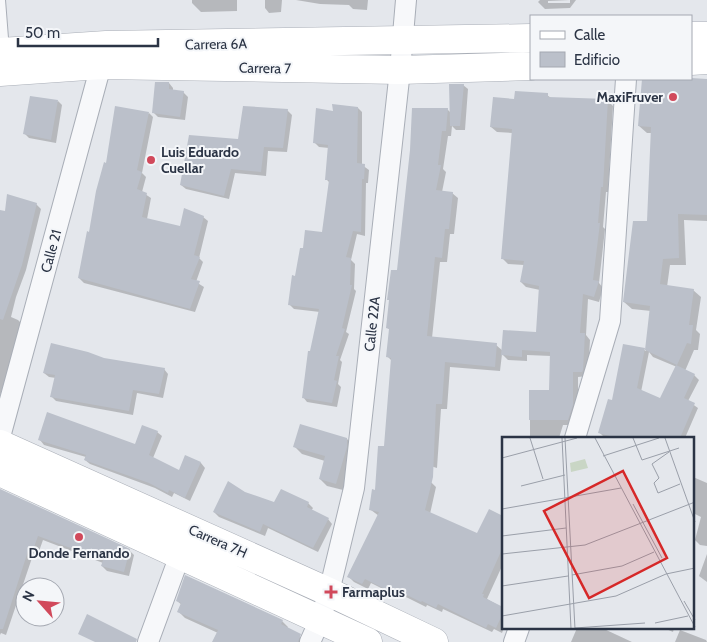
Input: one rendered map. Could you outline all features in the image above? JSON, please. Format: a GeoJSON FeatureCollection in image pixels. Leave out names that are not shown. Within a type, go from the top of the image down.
{"type":"FeatureCollection","features":[{"type":"Feature","properties":{"kind":"main road"},"geometry":{"type":"LineString","coordinates":[[692,36],[707,36]]}},
{"type":"Feature","properties":{"kind":"main road"},"geometry":{"type":"LineString","coordinates":[[402,41],[530,38]]}},
{"type":"Feature","properties":{"kind":"main road","name":"Carrera 6A"},"geometry":{"type":"LineString","coordinates":[[1,59],[106,46],[402,41]]}},
{"type":"Feature","properties":{"kind":"main road","name":"Carrera 7"},"geometry":{"type":"LineString","coordinates":[[1,59],[101,65],[400,70],[530,66]]}},
{"type":"Feature","properties":{"kind":"main road"},"geometry":{"type":"LineString","coordinates":[[692,61],[707,60]]}},
{"type":"Feature","properties":{"kind":"main road","name":"Carrera 7H"},"geometry":{"type":"LineString","coordinates":[[0,444],[330,592],[434,642]]}},
{"type":"Feature","properties":{"kind":"main road","name":"Carrera 7H"},"geometry":{"type":"LineString","coordinates":[[0,472],[180,555],[315,631],[368,642]]}},
{"type":"Feature","properties":{"kind":"street","name":"Calle 22A"},"geometry":{"type":"LineString","coordinates":[[315,631],[330,592],[354,488],[406,0]]}},
{"type":"Feature","properties":{"kind":"street","name":"Calle 21"},"geometry":{"type":"LineString","coordinates":[[0,437],[101,65]]}},
{"type":"Feature","properties":{"kind":"street"},"geometry":{"type":"LineString","coordinates":[[575,437],[610,321],[626,80]]}},
{"type":"Feature","properties":{"kind":"street"},"geometry":{"type":"LineString","coordinates":[[148,642],[180,555]]}},
{"type":"Feature","properties":{"kind":"lane"},"geometry":{"type":"LineString","coordinates":[[1,6],[1,59]]}},
{"type":"Feature","properties":{"kind":"building"},"geometry":{"type":"Polygon","coordinates":[[[707,79],[707,215],[678,214],[679,258],[663,259],[660,284],[694,289],[689,325],[693,325],[691,344],[687,343],[677,365],[645,350],[650,306],[623,302],[633,221],[647,221],[651,127],[638,126],[642,80],[707,79]]]}},
{"type":"Feature","properties":{"kind":"building"},"geometry":{"type":"Polygon","coordinates":[[[155,82],[169,82],[169,89],[184,91],[180,117],[152,113],[155,82]]]}},
{"type":"Feature","properties":{"kind":"building"},"geometry":{"type":"Polygon","coordinates":[[[449,84],[464,84],[460,126],[450,126],[449,84]]]}},
{"type":"Feature","properties":{"kind":"building"},"geometry":{"type":"Polygon","coordinates":[[[515,91],[548,93],[548,97],[608,99],[603,187],[601,187],[598,223],[600,223],[593,280],[599,281],[594,297],[583,294],[580,333],[585,333],[583,370],[582,372],[573,372],[573,405],[568,420],[529,420],[529,390],[549,390],[550,352],[522,350],[522,357],[501,355],[503,330],[536,332],[539,286],[520,282],[524,261],[501,259],[512,129],[490,127],[493,97],[514,99],[515,91]]]}},
{"type":"Feature","properties":{"kind":"building"},"geometry":{"type":"Polygon","coordinates":[[[30,96],[58,100],[51,140],[23,134],[30,96]]]}},
{"type":"Feature","properties":{"kind":"building"},"geometry":{"type":"Polygon","coordinates":[[[332,104],[358,107],[357,163],[365,164],[364,179],[362,179],[361,232],[353,231],[346,257],[351,258],[350,285],[352,285],[342,328],[345,329],[336,356],[339,356],[334,380],[337,381],[332,403],[302,398],[308,351],[310,351],[319,309],[288,305],[292,275],[295,276],[300,248],[303,248],[305,230],[322,232],[329,180],[325,180],[328,145],[313,143],[316,108],[333,111],[332,104]]]}},
{"type":"Feature","properties":{"kind":"building"},"geometry":{"type":"Polygon","coordinates":[[[115,106],[149,112],[137,170],[142,172],[137,189],[147,193],[142,217],[180,226],[184,208],[204,216],[194,255],[200,257],[191,279],[200,281],[190,309],[78,278],[96,191],[104,162],[106,163],[115,106]]]}},
{"type":"Feature","properties":{"kind":"building"},"geometry":{"type":"Polygon","coordinates":[[[243,106],[288,109],[283,148],[264,147],[261,172],[231,169],[224,196],[180,185],[189,135],[238,139],[243,106]]]}},
{"type":"Feature","properties":{"kind":"building"},"geometry":{"type":"Polygon","coordinates":[[[412,108],[448,108],[446,131],[442,131],[438,165],[441,165],[436,190],[453,192],[449,229],[445,229],[442,258],[435,257],[427,336],[497,343],[495,367],[445,362],[442,404],[436,404],[433,477],[425,510],[477,533],[489,509],[502,516],[502,549],[482,594],[484,594],[483,597],[502,606],[502,615],[496,628],[488,624],[486,628],[438,604],[436,608],[395,589],[393,593],[365,579],[362,584],[347,577],[379,512],[369,510],[372,489],[375,490],[378,446],[384,446],[391,358],[386,357],[389,329],[386,328],[389,300],[387,300],[391,270],[397,270],[410,150],[412,108]]]}},
{"type":"Feature","properties":{"kind":"building"},"geometry":{"type":"Polygon","coordinates":[[[7,194],[37,203],[22,265],[3,320],[0,319],[0,210],[5,211],[7,194]]]}},
{"type":"Feature","properties":{"kind":"building"},"geometry":{"type":"Polygon","coordinates":[[[51,343],[104,358],[165,368],[159,394],[133,390],[129,411],[50,397],[55,375],[43,373],[51,343]]]}},
{"type":"Feature","properties":{"kind":"building"},"geometry":{"type":"Polygon","coordinates":[[[623,344],[645,348],[637,388],[660,398],[676,365],[695,374],[684,398],[695,403],[680,437],[613,437],[598,433],[608,399],[612,400],[623,344]]]}},
{"type":"Feature","properties":{"kind":"building"},"geometry":{"type":"Polygon","coordinates":[[[47,412],[135,444],[142,425],[158,431],[149,455],[179,470],[185,455],[201,462],[185,498],[169,490],[168,493],[149,483],[84,460],[86,455],[38,440],[47,412]]]}},
{"type":"Feature","properties":{"kind":"building"},"geometry":{"type":"Polygon","coordinates":[[[300,424],[347,438],[347,447],[336,484],[319,479],[325,456],[293,447],[300,424]]]}},
{"type":"Feature","properties":{"kind":"building"},"geometry":{"type":"Polygon","coordinates":[[[228,481],[245,492],[274,502],[281,489],[309,502],[307,507],[329,518],[313,548],[263,524],[260,532],[213,512],[228,481]]]}},
{"type":"Feature","properties":{"kind":"building"},"geometry":{"type":"Polygon","coordinates":[[[0,489],[130,549],[124,572],[101,566],[103,560],[38,536],[33,550],[29,548],[20,577],[15,577],[15,592],[3,629],[0,629],[0,489]]]}},
{"type":"Feature","properties":{"kind":"building"},"geometry":{"type":"Polygon","coordinates":[[[185,575],[283,620],[281,624],[301,634],[298,642],[212,642],[218,630],[177,612],[181,603],[176,601],[185,575]]]}},
{"type":"Feature","properties":{"kind":"building"},"geometry":{"type":"Polygon","coordinates":[[[87,614],[137,639],[136,642],[95,642],[78,634],[87,614]]]}},
{"type":"Feature","properties":{"kind":"place","name":"MaxiFruver"},"geometry":{"type":"Point","coordinates":[673,97]}},
{"type":"Feature","properties":{"kind":"place","name":"Luis Eduardo Cuellar"},"geometry":{"type":"Point","coordinates":[151,160]}},
{"type":"Feature","properties":{"kind":"place","name":"Donde Fernando"},"geometry":{"type":"Point","coordinates":[79,537]}},
{"type":"Feature","properties":{"kind":"place","name":"Farmaplus"},"geometry":{"type":"Point","coordinates":[331,592]}}]}
